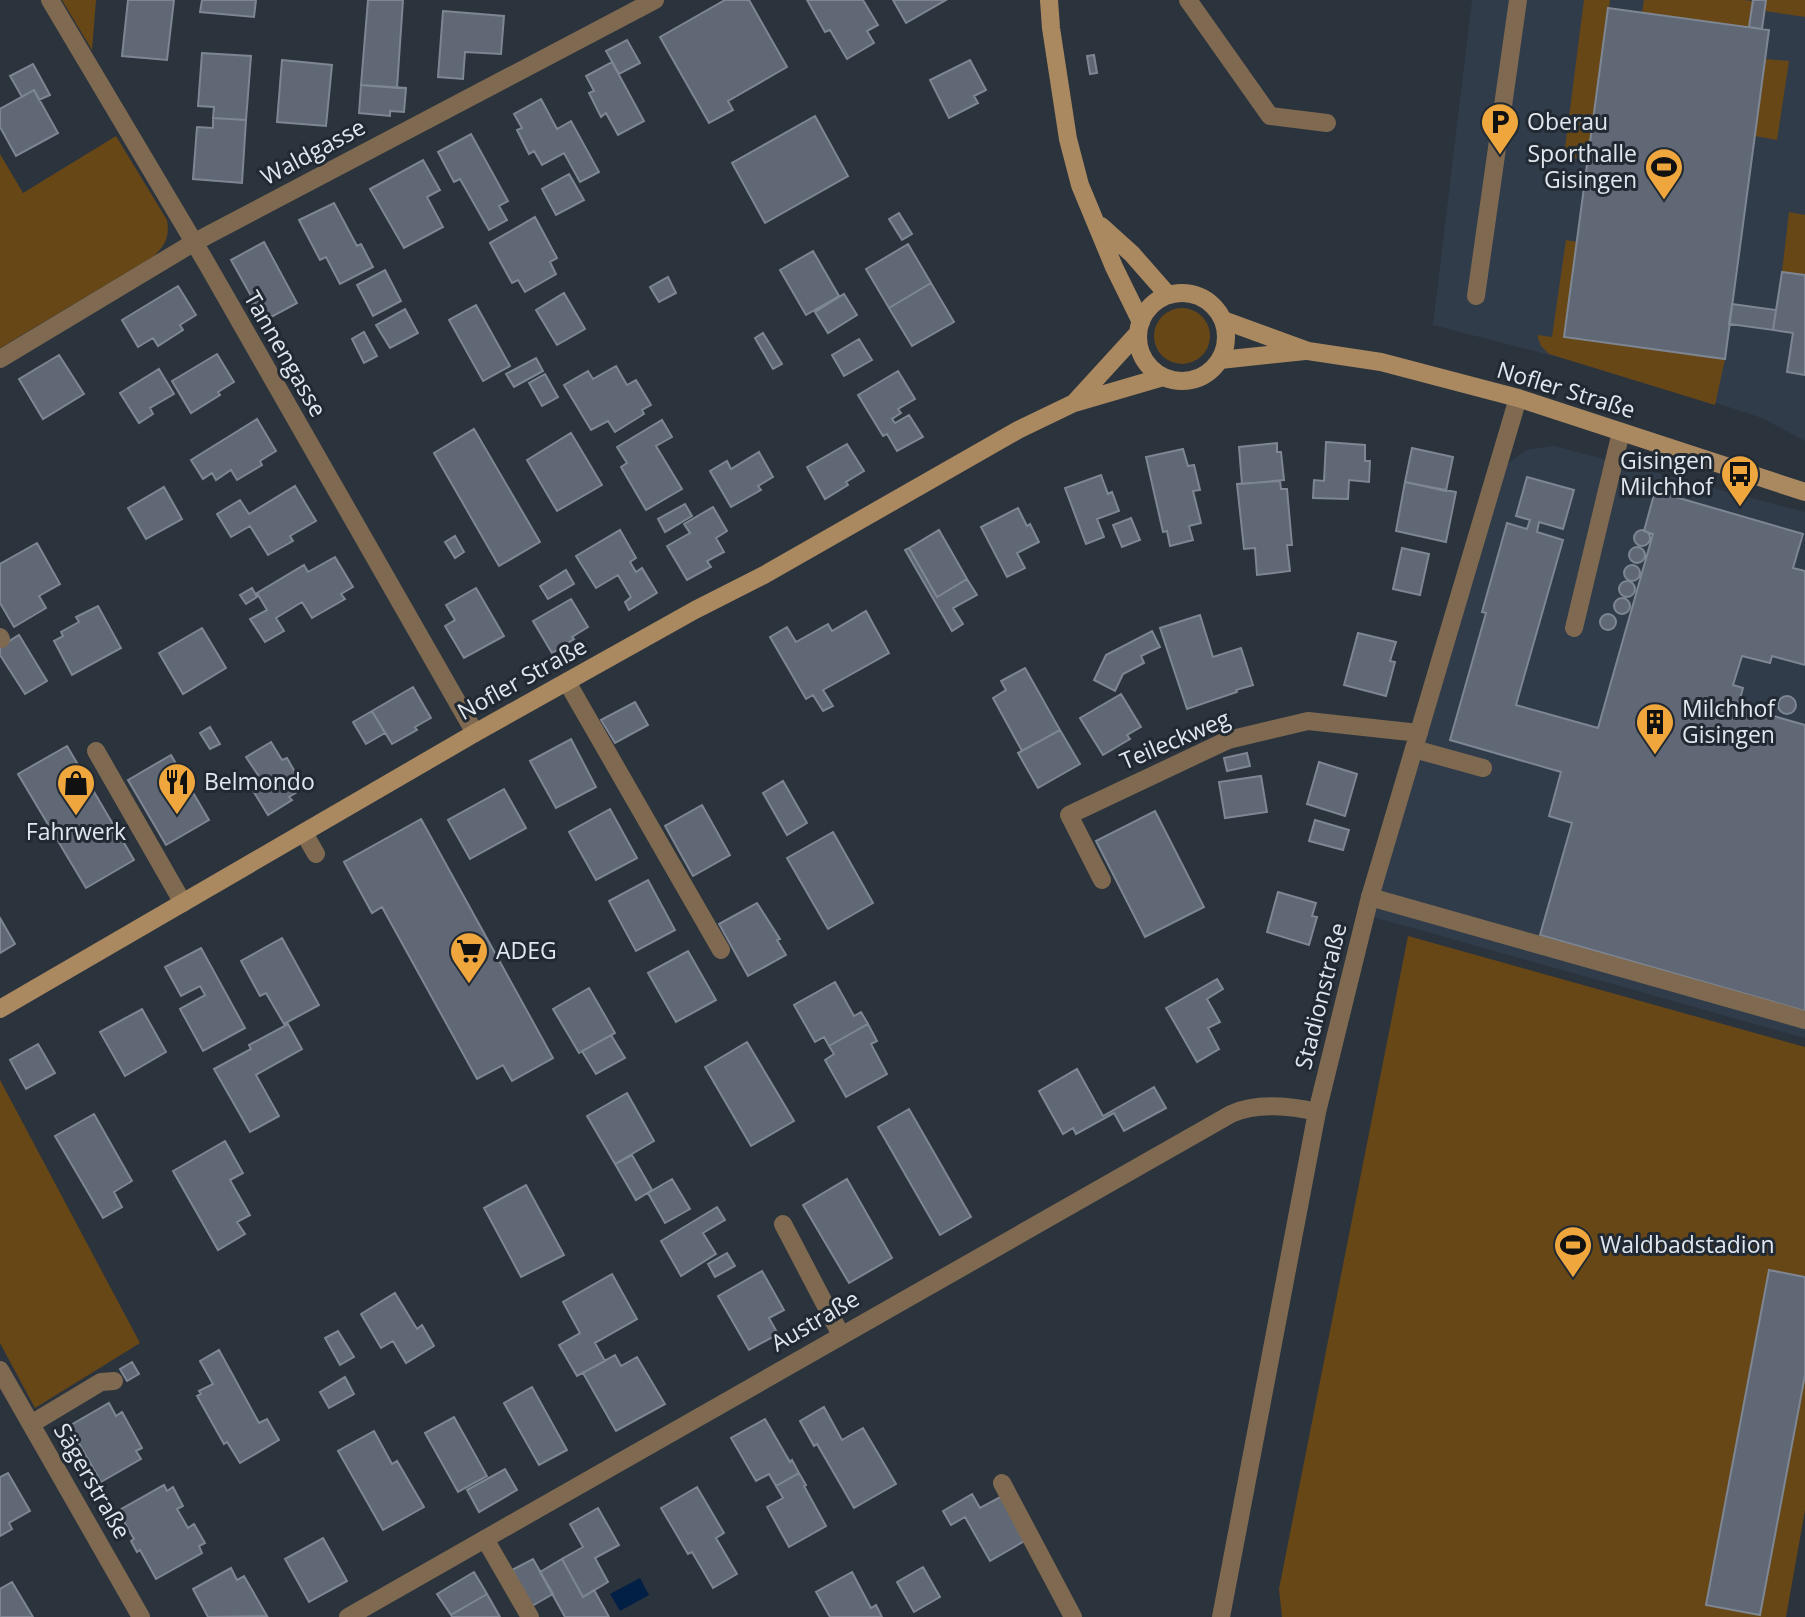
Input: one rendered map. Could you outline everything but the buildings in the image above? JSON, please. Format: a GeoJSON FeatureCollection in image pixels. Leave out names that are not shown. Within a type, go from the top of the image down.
{"type":"FeatureCollection","features":[{"type":"Feature","properties":{"kind":"main road"},"geometry":{"type":"LineString","coordinates":[[1049,0],[1068,139],[1080,185],[1140,327],[1142,354],[1154,371],[1163,377]]}},
{"type":"Feature","properties":{"kind":"main road"},"geometry":{"type":"LineString","coordinates":[[1098,223],[1132,254],[1168,295]]}},
{"type":"Feature","properties":{"kind":"main road","name":"Nofler Straße"},"geometry":{"type":"LineString","coordinates":[[1074,402],[1140,327],[1152,305],[1168,295],[1179,293],[1210,303],[1223,320],[1308,351],[1381,362],[1518,398],[1805,492]]}},
{"type":"Feature","properties":{"kind":"main road"},"geometry":{"type":"LineString","coordinates":[[1220,360],[1226,334],[1223,320]]}},
{"type":"Feature","properties":{"kind":"main road","name":"Nofler Straße"},"geometry":{"type":"LineString","coordinates":[[0,1009],[475,733],[695,610],[764,575],[1018,430],[1074,402],[1163,377],[1187,381],[1200,377],[1212,370],[1220,360],[1308,351]]}},
{"type":"Feature","properties":{"kind":"street","name":"Tannengasse"},"geometry":{"type":"LineString","coordinates":[[50,0],[475,733]]}},
{"type":"Feature","properties":{"kind":"street","name":"Waldgasse"},"geometry":{"type":"LineString","coordinates":[[0,359],[193,243],[655,0]]}},
{"type":"Feature","properties":{"kind":"street"},"geometry":{"type":"LineString","coordinates":[[1188,0],[1270,116],[1327,123]]}},
{"type":"Feature","properties":{"kind":"street"},"geometry":{"type":"LineString","coordinates":[[1476,296],[1518,0]]}},
{"type":"Feature","properties":{"kind":"street","name":"Stadionstraße"},"geometry":{"type":"LineString","coordinates":[[1221,1617],[1317,1112],[1370,897],[1518,398]]}},
{"type":"Feature","properties":{"kind":"street"},"geometry":{"type":"LineString","coordinates":[[1574,628],[1621,432]]}},
{"type":"Feature","properties":{"kind":"street"},"geometry":{"type":"LineString","coordinates":[[567,682],[721,950]]}},
{"type":"Feature","properties":{"kind":"street","name":"Teileckweg"},"geometry":{"type":"LineString","coordinates":[[1102,880],[1069,816],[1228,740],[1308,721],[1417,741]]}},
{"type":"Feature","properties":{"kind":"street"},"geometry":{"type":"LineString","coordinates":[[1417,741],[1483,768]]}},
{"type":"Feature","properties":{"kind":"street"},"geometry":{"type":"LineString","coordinates":[[96,751],[183,903]]}},
{"type":"Feature","properties":{"kind":"street"},"geometry":{"type":"LineString","coordinates":[[304,833],[316,854]]}},
{"type":"Feature","properties":{"kind":"street"},"geometry":{"type":"LineString","coordinates":[[1370,897],[1805,1020]]}},
{"type":"Feature","properties":{"kind":"street","name":"Austraße"},"geometry":{"type":"LineString","coordinates":[[348,1617],[1239,1110],[1288,1105],[1317,1112]]}},
{"type":"Feature","properties":{"kind":"street"},"geometry":{"type":"LineString","coordinates":[[783,1224],[841,1335]]}},
{"type":"Feature","properties":{"kind":"street","name":"Sägerstraße"},"geometry":{"type":"LineString","coordinates":[[0,1370],[141,1617]]}},
{"type":"Feature","properties":{"kind":"street"},"geometry":{"type":"LineString","coordinates":[[31,1424],[101,1382],[114,1381]]}},
{"type":"Feature","properties":{"kind":"street"},"geometry":{"type":"LineString","coordinates":[[1002,1483],[1073,1617]]}},
{"type":"Feature","properties":{"kind":"street"},"geometry":{"type":"LineString","coordinates":[[485,1539],[530,1617]]}},
{"type":"Feature","properties":{"kind":"shaded area"},"geometry":{"type":"Polygon","coordinates":[[[62,0],[96,0],[92,50],[62,0]]]}},
{"type":"Feature","properties":{"kind":"shaded area"},"geometry":{"type":"Polygon","coordinates":[[[1472,0],[1805,0],[1805,441],[1762,418],[1713,402],[1565,359],[1433,325],[1472,0]]]}},
{"type":"Feature","properties":{"kind":"shaded area"},"geometry":{"type":"Polygon","coordinates":[[[1584,0],[1610,0],[1588,161],[1564,156],[1584,0]]]}},
{"type":"Feature","properties":{"kind":"shaded area"},"geometry":{"type":"Polygon","coordinates":[[[1644,0],[1753,1],[1749,27],[1642,13],[1644,0]]]}},
{"type":"Feature","properties":{"kind":"shaded area"},"geometry":{"type":"Polygon","coordinates":[[[1766,0],[1805,0],[1805,17],[1765,11],[1766,0]]]}},
{"type":"Feature","properties":{"kind":"shaded area"},"geometry":{"type":"Polygon","coordinates":[[[1764,59],[1789,61],[1777,140],[1755,136],[1764,59]]]}},
{"type":"Feature","properties":{"kind":"shaded area"},"geometry":{"type":"Polygon","coordinates":[[[116,136],[167,220],[168,231],[164,244],[154,256],[0,348],[0,154],[23,193],[116,136]]]}},
{"type":"Feature","properties":{"kind":"shaded area"},"geometry":{"type":"Polygon","coordinates":[[[1789,212],[1805,215],[1805,275],[1782,272],[1789,212]]]}},
{"type":"Feature","properties":{"kind":"shaded area"},"geometry":{"type":"Polygon","coordinates":[[[1566,240],[1577,242],[1564,337],[1725,359],[1715,405],[1549,354],[1541,346],[1537,335],[1552,337],[1566,240]]]}},
{"type":"Feature","properties":{"kind":"shaded area"},"geometry":{"type":"Polygon","coordinates":[[[1182,308],[1193,310],[1202,316],[1208,325],[1208,347],[1202,356],[1193,362],[1182,364],[1171,362],[1162,356],[1156,347],[1154,336],[1156,325],[1162,316],[1171,310],[1182,308]]]}},
{"type":"Feature","properties":{"kind":"shaded area"},"geometry":{"type":"Polygon","coordinates":[[[1554,446],[1805,512],[1805,1038],[1366,915],[1496,472],[1526,450],[1554,446]]]}},
{"type":"Feature","properties":{"kind":"shaded area","name":"Waldbadstadion"},"geometry":{"type":"Polygon","coordinates":[[[1408,936],[1805,1047],[1805,1510],[1786,1617],[1282,1617],[1279,1589],[1408,936]]]}},
{"type":"Feature","properties":{"kind":"shaded area"},"geometry":{"type":"Polygon","coordinates":[[[0,1080],[140,1343],[35,1408],[0,1343],[0,1080]]]}},
{"type":"Feature","properties":{"kind":"water"},"geometry":{"type":"Polygon","coordinates":[[[640,1578],[649,1595],[620,1611],[610,1594],[640,1578]]]}},
{"type":"Feature","properties":{"kind":"place","name":"Oberau"},"geometry":{"type":"Point","coordinates":[1500,156]}},
{"type":"Feature","properties":{"kind":"place","name":"Sporthalle Gisingen"},"geometry":{"type":"Point","coordinates":[1664,201]}},
{"type":"Feature","properties":{"kind":"place","name":"Gisingen Milchhof"},"geometry":{"type":"Point","coordinates":[1740,508]}},
{"type":"Feature","properties":{"kind":"place","name":"Milchhof Gisingen"},"geometry":{"type":"Point","coordinates":[1655,756]}},
{"type":"Feature","properties":{"kind":"place","name":"Belmondo"},"geometry":{"type":"Point","coordinates":[177,816]}},
{"type":"Feature","properties":{"kind":"place","name":"Fahrwerk"},"geometry":{"type":"Point","coordinates":[76,817]}},
{"type":"Feature","properties":{"kind":"place","name":"ADEG"},"geometry":{"type":"Point","coordinates":[469,985]}},
{"type":"Feature","properties":{"kind":"place","name":"Waldbadstadion"},"geometry":{"type":"Point","coordinates":[1573,1279]}}]}
